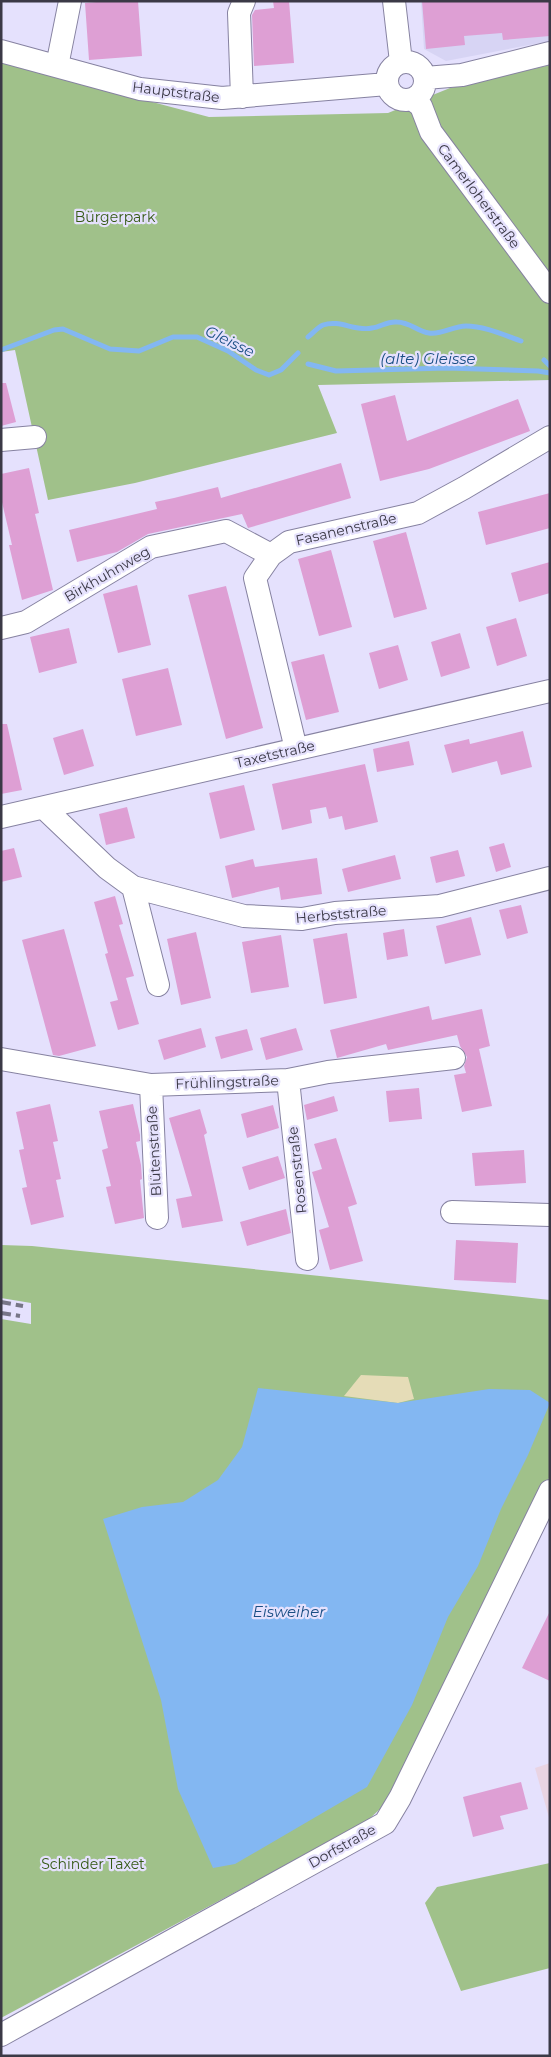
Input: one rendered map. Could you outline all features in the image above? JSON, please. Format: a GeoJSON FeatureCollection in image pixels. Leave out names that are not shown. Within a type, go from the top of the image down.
{"type":"FeatureCollection","features":[{"type":"Feature","properties":{"kind":"street"},"geometry":{"type":"LineString","coordinates":[[57,66],[70,1]]}},
{"type":"Feature","properties":{"kind":"street"},"geometry":{"type":"LineString","coordinates":[[242,97],[239,13],[244,1]]}},
{"type":"Feature","properties":{"kind":"street"},"geometry":{"type":"LineString","coordinates":[[394,1],[401,62]]}},
{"type":"Feature","properties":{"kind":"street","name":"Hauptstraße"},"geometry":{"type":"LineString","coordinates":[[1,51],[140,89],[222,98],[388,84]]}},
{"type":"Feature","properties":{"kind":"street"},"geometry":{"type":"LineString","coordinates":[[425,78],[462,75],[550,54]]}},
{"type":"Feature","properties":{"kind":"street"},"geometry":{"type":"LineString","coordinates":[[401,62],[414,63],[420,67],[425,78],[424,89],[412,99],[399,99],[394,95],[388,84],[389,73],[401,62]]}},
{"type":"Feature","properties":{"kind":"street","name":"Camerloherstraße"},"geometry":{"type":"LineString","coordinates":[[412,99],[421,106],[431,132],[550,292]]}},
{"type":"Feature","properties":{"kind":"street","name":"Fasanenstraße"},"geometry":{"type":"LineString","coordinates":[[296,749],[255,578],[271,555],[289,542],[418,513],[550,437]]}},
{"type":"Feature","properties":{"kind":"street"},"geometry":{"type":"LineString","coordinates":[[1,440],[34,438]]}},
{"type":"Feature","properties":{"kind":"street","name":"Birkhuhnweg"},"geometry":{"type":"LineString","coordinates":[[1,628],[26,622],[151,547],[226,531],[271,555]]}},
{"type":"Feature","properties":{"kind":"street","name":"Taxetstraße"},"geometry":{"type":"LineString","coordinates":[[1,817],[550,691]]}},
{"type":"Feature","properties":{"kind":"street","name":"Herbststraße"},"geometry":{"type":"LineString","coordinates":[[44,808],[107,868],[133,887],[244,916],[302,919],[335,913],[440,906],[550,878]]}},
{"type":"Feature","properties":{"kind":"street"},"geometry":{"type":"LineString","coordinates":[[133,887],[158,985]]}},
{"type":"Feature","properties":{"kind":"street","name":"Frühlingstraße"},"geometry":{"type":"LineString","coordinates":[[1,1060],[151,1085],[288,1080],[328,1072],[454,1058]]}},
{"type":"Feature","properties":{"kind":"street","name":"Rosenstraße"},"geometry":{"type":"LineString","coordinates":[[288,1080],[307,1259]]}},
{"type":"Feature","properties":{"kind":"street","name":"Blütenstraße"},"geometry":{"type":"LineString","coordinates":[[151,1085],[157,1218]]}},
{"type":"Feature","properties":{"kind":"street"},"geometry":{"type":"LineString","coordinates":[[452,1212],[550,1215]]}},
{"type":"Feature","properties":{"kind":"street","name":"Dorfstraße"},"geometry":{"type":"LineString","coordinates":[[1,2035],[385,1823],[400,1798],[550,1491]]}},
{"type":"Feature","properties":{"kind":"shaded area"},"geometry":{"type":"Polygon","coordinates":[[[421,1],[550,1],[550,41],[446,61],[424,49],[421,1]]]}},
{"type":"Feature","properties":{"kind":"shaded area"},"geometry":{"type":"Polygon","coordinates":[[[550,1763],[550,1821],[535,1768],[550,1763]]]}},
{"type":"Feature","properties":{"kind":"green space","name":"Bürgerpark"},"geometry":{"type":"Polygon","coordinates":[[[1,62],[209,117],[388,113],[450,88],[550,65],[550,380],[318,385],[337,433],[135,483],[48,500],[15,350],[1,352],[1,62]]]}},
{"type":"Feature","properties":{"kind":"green space","name":"Schinder Taxet"},"geometry":{"type":"Polygon","coordinates":[[[1,1245],[32,1246],[550,1300],[550,1476],[435,1712],[380,1809],[366,1822],[1,2018],[1,1319],[31,1324],[31,1303],[1,1298],[1,1245]]]}},
{"type":"Feature","properties":{"kind":"green space"},"geometry":{"type":"Polygon","coordinates":[[[550,1863],[550,1968],[461,1991],[425,1903],[437,1887],[550,1863]]]}},
{"type":"Feature","properties":{"kind":"sand"},"geometry":{"type":"Polygon","coordinates":[[[361,1375],[408,1377],[414,1399],[398,1403],[344,1396],[361,1375]]]}},
{"type":"Feature","properties":{"kind":"water","name":"Eisweiher"},"geometry":{"type":"Polygon","coordinates":[[[258,1388],[398,1403],[489,1389],[530,1390],[550,1403],[528,1455],[501,1509],[478,1566],[448,1617],[412,1705],[367,1787],[235,1864],[213,1868],[178,1789],[161,1700],[103,1519],[142,1507],[183,1502],[218,1480],[242,1447],[258,1388]]]}},
{"type":"Feature","properties":{"kind":"building"},"geometry":{"type":"Polygon","coordinates":[[[138,1],[142,56],[89,60],[85,3],[138,1]]]}},
{"type":"Feature","properties":{"kind":"building"},"geometry":{"type":"Polygon","coordinates":[[[273,1],[289,1],[294,63],[254,66],[252,15],[255,10],[274,8],[273,1]]]}},
{"type":"Feature","properties":{"kind":"building"},"geometry":{"type":"Polygon","coordinates":[[[422,1],[550,1],[550,36],[503,40],[502,33],[464,36],[465,45],[426,49],[422,1]]]}},
{"type":"Feature","properties":{"kind":"building"},"geometry":{"type":"Polygon","coordinates":[[[1,383],[6,383],[16,422],[1,426],[1,383]]]}},
{"type":"Feature","properties":{"kind":"building"},"geometry":{"type":"Polygon","coordinates":[[[395,395],[407,441],[518,399],[530,431],[429,469],[380,481],[361,404],[395,395]]]}},
{"type":"Feature","properties":{"kind":"building"},"geometry":{"type":"Polygon","coordinates":[[[341,463],[351,498],[248,528],[242,514],[148,534],[117,552],[77,562],[69,530],[157,509],[155,502],[218,487],[221,498],[341,463]]]}},
{"type":"Feature","properties":{"kind":"building"},"geometry":{"type":"Polygon","coordinates":[[[29,468],[39,513],[35,514],[53,590],[22,600],[9,545],[12,545],[1,498],[1,474],[29,468]]]}},
{"type":"Feature","properties":{"kind":"building"},"geometry":{"type":"Polygon","coordinates":[[[550,493],[550,528],[486,545],[478,512],[550,493]]]}},
{"type":"Feature","properties":{"kind":"building"},"geometry":{"type":"Polygon","coordinates":[[[406,532],[427,609],[394,618],[373,541],[406,532]]]}},
{"type":"Feature","properties":{"kind":"building"},"geometry":{"type":"Polygon","coordinates":[[[331,550],[352,627],[319,636],[298,559],[331,550]]]}},
{"type":"Feature","properties":{"kind":"building"},"geometry":{"type":"Polygon","coordinates":[[[550,562],[550,593],[519,602],[511,573],[550,562]]]}},
{"type":"Feature","properties":{"kind":"building"},"geometry":{"type":"Polygon","coordinates":[[[137,585],[151,645],[118,653],[103,594],[137,585]]]}},
{"type":"Feature","properties":{"kind":"building"},"geometry":{"type":"Polygon","coordinates":[[[226,586],[263,728],[226,739],[188,595],[226,586]]]}},
{"type":"Feature","properties":{"kind":"building"},"geometry":{"type":"Polygon","coordinates":[[[516,618],[527,656],[497,666],[486,627],[516,618]]]}},
{"type":"Feature","properties":{"kind":"building"},"geometry":{"type":"Polygon","coordinates":[[[69,628],[77,663],[39,673],[30,637],[69,628]]]}},
{"type":"Feature","properties":{"kind":"building"},"geometry":{"type":"Polygon","coordinates":[[[460,633],[470,668],[441,677],[431,642],[460,633]]]}},
{"type":"Feature","properties":{"kind":"building"},"geometry":{"type":"Polygon","coordinates":[[[398,645],[408,680],[379,689],[369,653],[398,645]]]}},
{"type":"Feature","properties":{"kind":"building"},"geometry":{"type":"Polygon","coordinates":[[[324,654],[339,712],[306,720],[291,662],[324,654]]]}},
{"type":"Feature","properties":{"kind":"building"},"geometry":{"type":"Polygon","coordinates":[[[168,668],[182,725],[136,736],[122,679],[168,668]]]}},
{"type":"Feature","properties":{"kind":"building"},"geometry":{"type":"Polygon","coordinates":[[[1,724],[7,724],[22,790],[1,794],[1,724]]]}},
{"type":"Feature","properties":{"kind":"building"},"geometry":{"type":"Polygon","coordinates":[[[83,729],[94,766],[64,775],[53,738],[83,729]]]}},
{"type":"Feature","properties":{"kind":"building"},"geometry":{"type":"Polygon","coordinates":[[[523,731],[532,767],[501,775],[497,761],[452,773],[444,745],[469,739],[470,744],[523,731]]]}},
{"type":"Feature","properties":{"kind":"building"},"geometry":{"type":"Polygon","coordinates":[[[409,741],[414,765],[377,772],[373,749],[409,741]]]}},
{"type":"Feature","properties":{"kind":"building"},"geometry":{"type":"Polygon","coordinates":[[[365,764],[378,822],[345,830],[342,816],[329,819],[326,807],[310,810],[312,823],[282,830],[272,784],[365,764]]]}},
{"type":"Feature","properties":{"kind":"building"},"geometry":{"type":"Polygon","coordinates":[[[244,785],[255,830],[220,839],[209,793],[244,785]]]}},
{"type":"Feature","properties":{"kind":"building"},"geometry":{"type":"Polygon","coordinates":[[[127,807],[135,838],[106,845],[99,814],[127,807]]]}},
{"type":"Feature","properties":{"kind":"building"},"geometry":{"type":"Polygon","coordinates":[[[504,843],[511,867],[496,872],[489,847],[504,843]]]}},
{"type":"Feature","properties":{"kind":"building"},"geometry":{"type":"Polygon","coordinates":[[[14,848],[22,877],[1,882],[1,851],[14,848]]]}},
{"type":"Feature","properties":{"kind":"building"},"geometry":{"type":"Polygon","coordinates":[[[458,850],[465,876],[436,883],[430,857],[458,850]]]}},
{"type":"Feature","properties":{"kind":"building"},"geometry":{"type":"Polygon","coordinates":[[[395,855],[401,879],[348,892],[342,869],[395,855]]]}},
{"type":"Feature","properties":{"kind":"building"},"geometry":{"type":"Polygon","coordinates":[[[317,858],[322,894],[281,900],[279,887],[232,898],[225,866],[253,859],[255,867],[317,858]]]}},
{"type":"Feature","properties":{"kind":"building"},"geometry":{"type":"Polygon","coordinates":[[[115,896],[123,924],[119,925],[134,976],[126,978],[139,1024],[118,1030],[110,1002],[118,1000],[105,954],[108,953],[94,902],[115,896]]]}},
{"type":"Feature","properties":{"kind":"building"},"geometry":{"type":"Polygon","coordinates":[[[521,905],[528,933],[507,939],[499,910],[521,905]]]}},
{"type":"Feature","properties":{"kind":"building"},"geometry":{"type":"Polygon","coordinates":[[[471,917],[481,955],[445,964],[436,926],[471,917]]]}},
{"type":"Feature","properties":{"kind":"building"},"geometry":{"type":"Polygon","coordinates":[[[64,929],[96,1046],[59,1056],[53,1055],[22,940],[64,929]]]}},
{"type":"Feature","properties":{"kind":"building"},"geometry":{"type":"Polygon","coordinates":[[[404,929],[408,956],[387,960],[383,933],[404,929]]]}},
{"type":"Feature","properties":{"kind":"building"},"geometry":{"type":"Polygon","coordinates":[[[196,932],[211,998],[181,1005],[167,939],[196,932]]]}},
{"type":"Feature","properties":{"kind":"building"},"geometry":{"type":"Polygon","coordinates":[[[347,933],[357,998],[324,1004],[313,939],[347,933]]]}},
{"type":"Feature","properties":{"kind":"building"},"geometry":{"type":"Polygon","coordinates":[[[281,935],[289,987],[251,993],[242,942],[281,935]]]}},
{"type":"Feature","properties":{"kind":"building"},"geometry":{"type":"Polygon","coordinates":[[[429,1006],[432,1020],[482,1009],[490,1046],[479,1049],[492,1106],[462,1112],[454,1075],[466,1073],[464,1066],[467,1057],[460,1046],[457,1035],[388,1050],[386,1044],[337,1058],[330,1030],[429,1006]]]}},
{"type":"Feature","properties":{"kind":"building"},"geometry":{"type":"Polygon","coordinates":[[[201,1028],[206,1047],[164,1060],[158,1040],[201,1028]]]}},
{"type":"Feature","properties":{"kind":"building"},"geometry":{"type":"Polygon","coordinates":[[[296,1028],[303,1050],[266,1060],[260,1038],[296,1028]]]}},
{"type":"Feature","properties":{"kind":"building"},"geometry":{"type":"Polygon","coordinates":[[[247,1029],[253,1050],[221,1059],[215,1037],[247,1029]]]}},
{"type":"Feature","properties":{"kind":"building"},"geometry":{"type":"Polygon","coordinates":[[[419,1088],[422,1119],[389,1122],[386,1091],[419,1088]]]}},
{"type":"Feature","properties":{"kind":"building"},"geometry":{"type":"Polygon","coordinates":[[[334,1096],[338,1111],[307,1120],[304,1105],[334,1096]]]}},
{"type":"Feature","properties":{"kind":"building"},"geometry":{"type":"Polygon","coordinates":[[[50,1104],[58,1141],[53,1142],[61,1179],[56,1180],[64,1217],[31,1225],[22,1188],[27,1187],[19,1150],[24,1149],[16,1112],[50,1104]]]}},
{"type":"Feature","properties":{"kind":"building"},"geometry":{"type":"Polygon","coordinates":[[[133,1104],[140,1135],[140,1141],[136,1142],[141,1165],[142,1179],[140,1180],[144,1218],[115,1224],[106,1187],[111,1186],[102,1150],[108,1148],[99,1111],[133,1104]]]}},
{"type":"Feature","properties":{"kind":"building"},"geometry":{"type":"Polygon","coordinates":[[[273,1105],[279,1128],[247,1138],[241,1114],[273,1105]]]}},
{"type":"Feature","properties":{"kind":"building"},"geometry":{"type":"Polygon","coordinates":[[[200,1109],[207,1133],[204,1135],[223,1221],[182,1228],[176,1199],[192,1196],[169,1118],[200,1109]]]}},
{"type":"Feature","properties":{"kind":"building"},"geometry":{"type":"Polygon","coordinates":[[[336,1138],[357,1204],[348,1207],[363,1261],[330,1270],[319,1230],[329,1227],[312,1172],[322,1169],[314,1144],[336,1138]]]}},
{"type":"Feature","properties":{"kind":"building"},"geometry":{"type":"Polygon","coordinates":[[[524,1150],[526,1183],[475,1186],[472,1153],[524,1150]]]}},
{"type":"Feature","properties":{"kind":"building"},"geometry":{"type":"Polygon","coordinates":[[[278,1156],[285,1178],[249,1190],[242,1167],[278,1156]]]}},
{"type":"Feature","properties":{"kind":"building"},"geometry":{"type":"Polygon","coordinates":[[[286,1209],[291,1233],[247,1246],[240,1222],[286,1209]]]}},
{"type":"Feature","properties":{"kind":"building"},"geometry":{"type":"Polygon","coordinates":[[[456,1240],[518,1243],[516,1283],[454,1280],[456,1240]]]}},
{"type":"Feature","properties":{"kind":"building"},"geometry":{"type":"Polygon","coordinates":[[[550,1611],[550,1681],[522,1668],[550,1611]]]}},
{"type":"Feature","properties":{"kind":"building"},"geometry":{"type":"Polygon","coordinates":[[[521,1782],[528,1809],[500,1816],[504,1829],[473,1837],[463,1797],[521,1782]]]}},
{"type":"Feature","properties":{"kind":"waterway","name":"Gleisse"},"geometry":{"type":"LineString","coordinates":[[308,337],[321,326],[329,324],[366,329],[387,323],[402,322],[425,332],[434,333],[461,326],[473,326],[521,341]]}},
{"type":"Feature","properties":{"kind":"waterway","name":"Gleisse"},"geometry":{"type":"LineString","coordinates":[[1,350],[54,330],[63,329],[110,349],[139,351],[173,337],[197,337],[228,351],[256,370],[269,375],[281,370],[298,353]]}},
{"type":"Feature","properties":{"kind":"waterway","name":"Gleisse"},"geometry":{"type":"LineString","coordinates":[[544,360],[550,366]]}},
{"type":"Feature","properties":{"kind":"waterway","name":"(alte) Gleisse"},"geometry":{"type":"LineString","coordinates":[[308,364],[336,371],[447,368],[550,373]]}},
{"type":"Feature","properties":{"kind":"railway"},"geometry":{"type":"LineString","coordinates":[[1,1302],[23,1306]]}},
{"type":"Feature","properties":{"kind":"railway"},"geometry":{"type":"LineString","coordinates":[[1,1313],[20,1316]]}}]}
